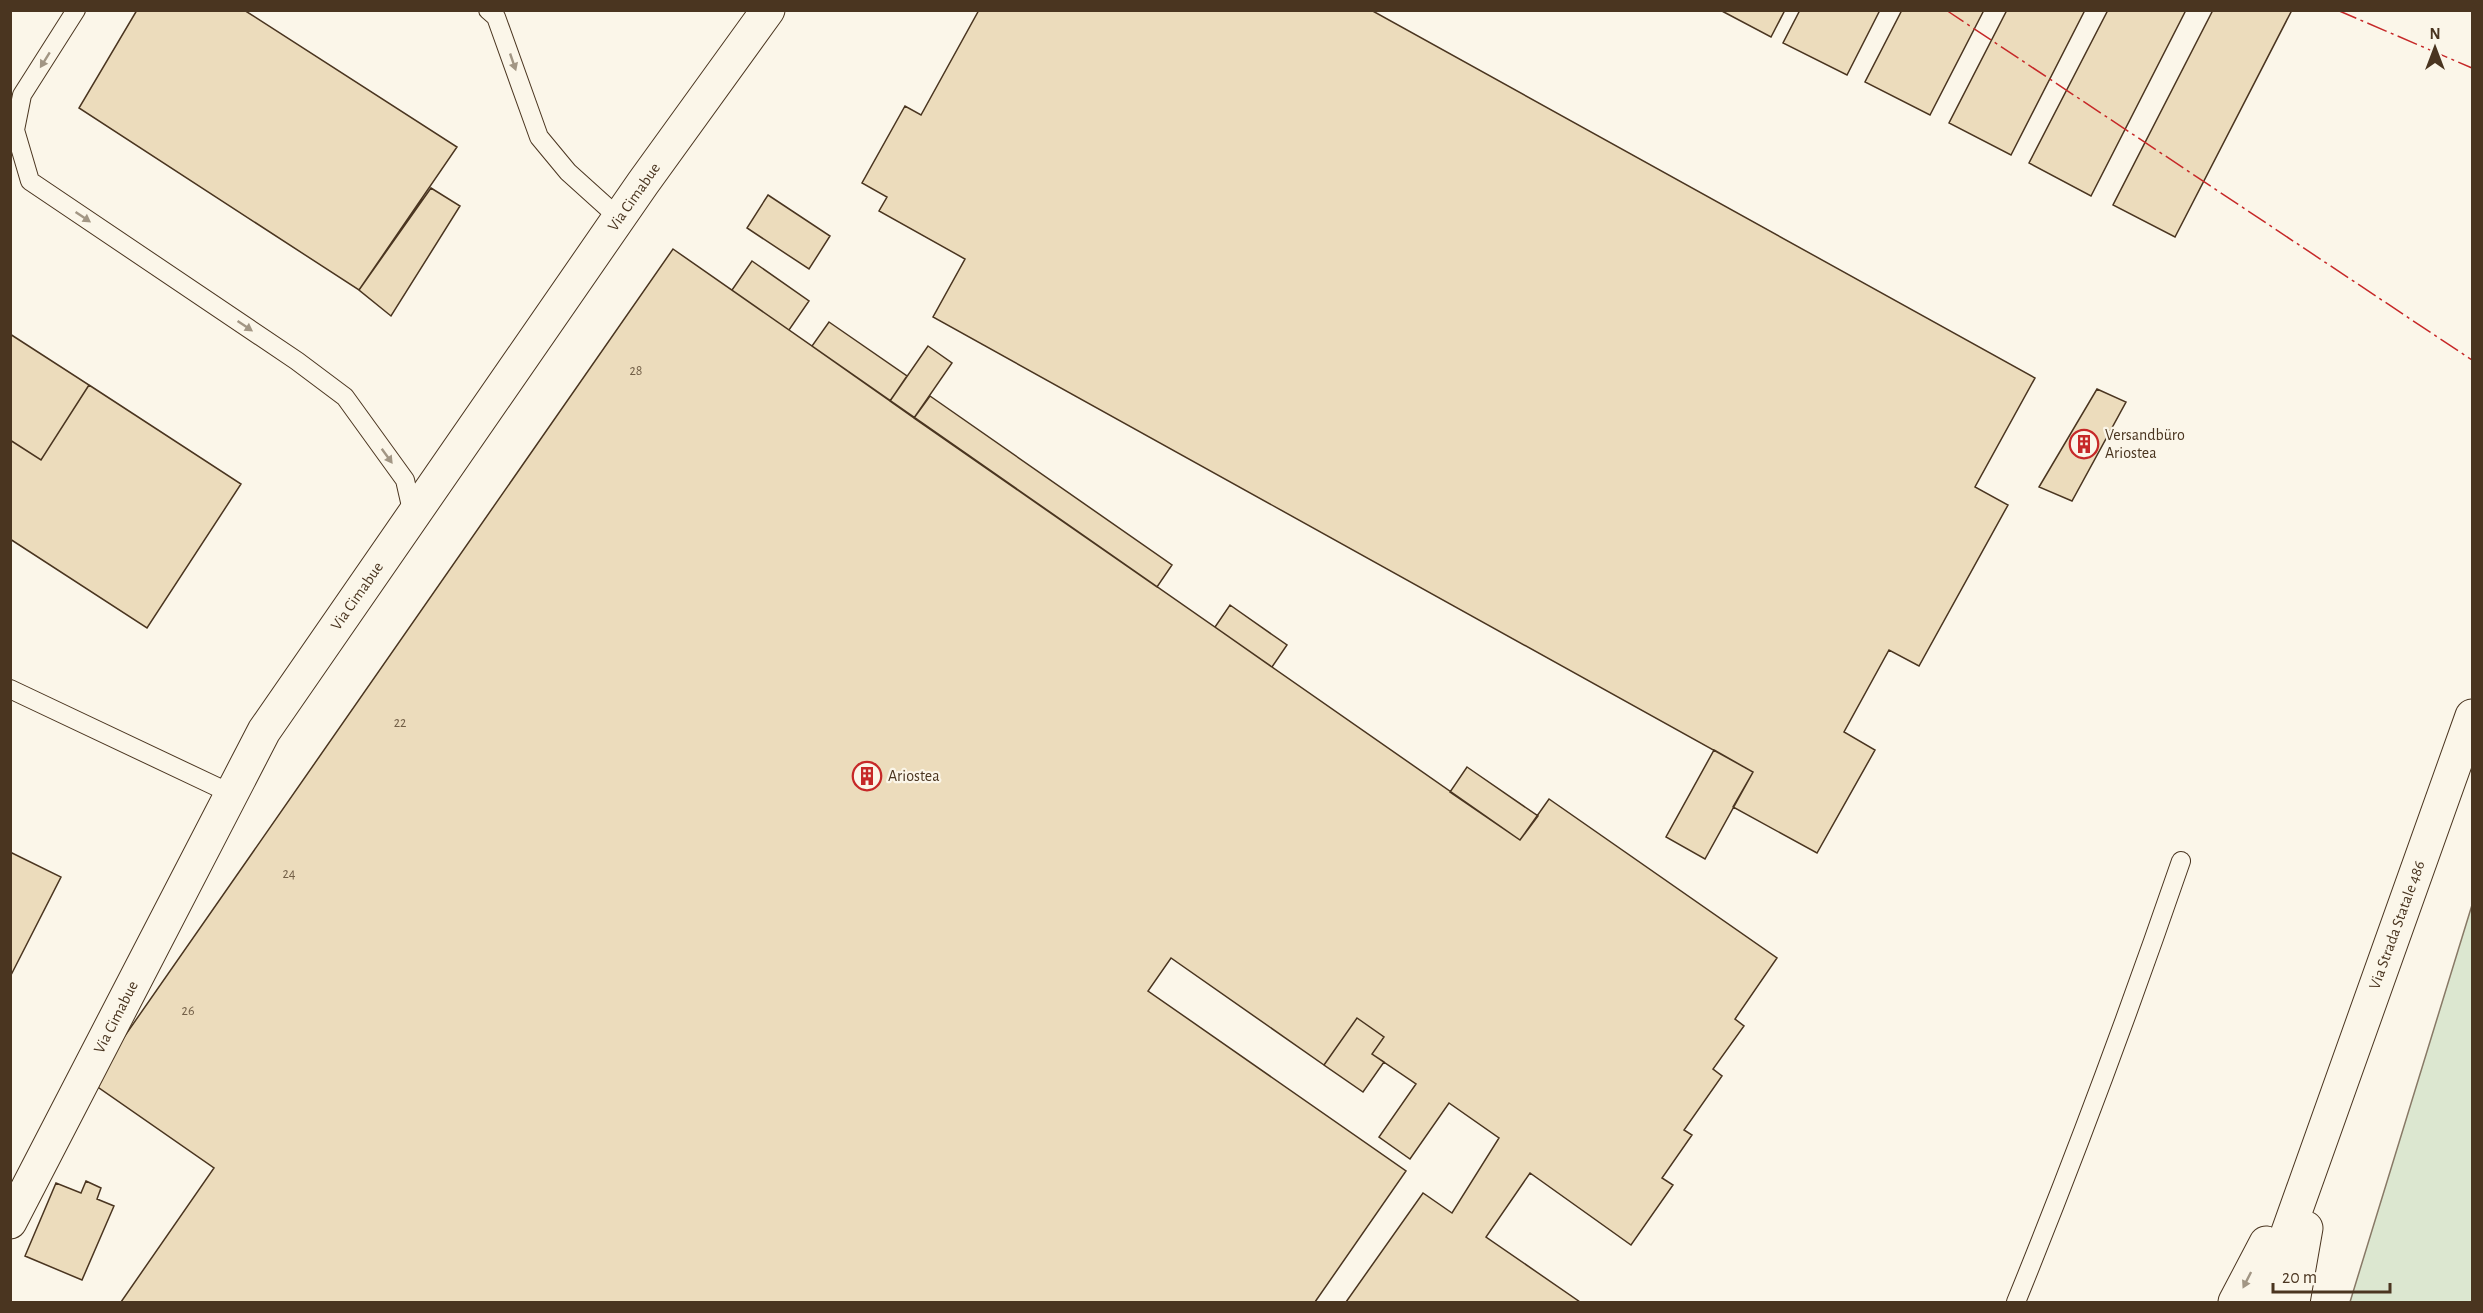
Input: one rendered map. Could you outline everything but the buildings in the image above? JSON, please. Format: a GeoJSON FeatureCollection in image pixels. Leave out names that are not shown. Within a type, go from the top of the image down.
{"type":"FeatureCollection","features":[{"type":"Feature","properties":{"kind":"street","name":"Via Cimabue"},"geometry":{"type":"LineString","coordinates":[[10,1222],[264,731],[619,218],[768,10]]}},
{"type":"Feature","properties":{"kind":"street","name":"Via Strada Statale 486"},"geometry":{"type":"LineString","coordinates":[[2322,1134],[2472,716]]}},
{"type":"Feature","properties":{"kind":"street"},"geometry":{"type":"LineString","coordinates":[[2235,1302],[2322,1134]]}},
{"type":"Feature","properties":{"kind":"street"},"geometry":{"type":"LineString","coordinates":[[2263,1302],[2322,1134]]}},
{"type":"Feature","properties":{"kind":"street"},"geometry":{"type":"LineString","coordinates":[[2293,1302],[2322,1134]]}},
{"type":"Feature","properties":{"kind":"lane"},"geometry":{"type":"LineString","coordinates":[[76,10],[22,95],[15,130],[30,181],[297,361],[345,397],[405,480],[413,515]]}},
{"type":"Feature","properties":{"kind":"lane"},"geometry":{"type":"LineString","coordinates":[[488,10],[496,17],[539,137],[568,172],[619,218]]}},
{"type":"Feature","properties":{"kind":"lane"},"geometry":{"type":"LineString","coordinates":[[10,689],[232,794]]}},
{"type":"Feature","properties":{"kind":"lane"},"geometry":{"type":"LineString","coordinates":[[2016,1302],[2059,1195],[2181,861]]}},
{"type":"Feature","properties":{"kind":"green space"},"geometry":{"type":"Polygon","coordinates":[[[2472,905],[2472,1302],[2350,1302],[2472,905]]]}},
{"type":"Feature","properties":{"kind":"power"},"geometry":{"type":"LineString","coordinates":[[1946,10],[2472,360]]}},
{"type":"Feature","properties":{"kind":"power"},"geometry":{"type":"LineString","coordinates":[[2337,10],[2472,68]]}},
{"type":"Feature","properties":{"kind":"place","name":"Versandbüro Ariostea"},"geometry":{"type":"Point","coordinates":[2084,444]}},
{"type":"Feature","properties":{"kind":"place","name":"Ariostea"},"geometry":{"type":"Point","coordinates":[867,776]}}]}
